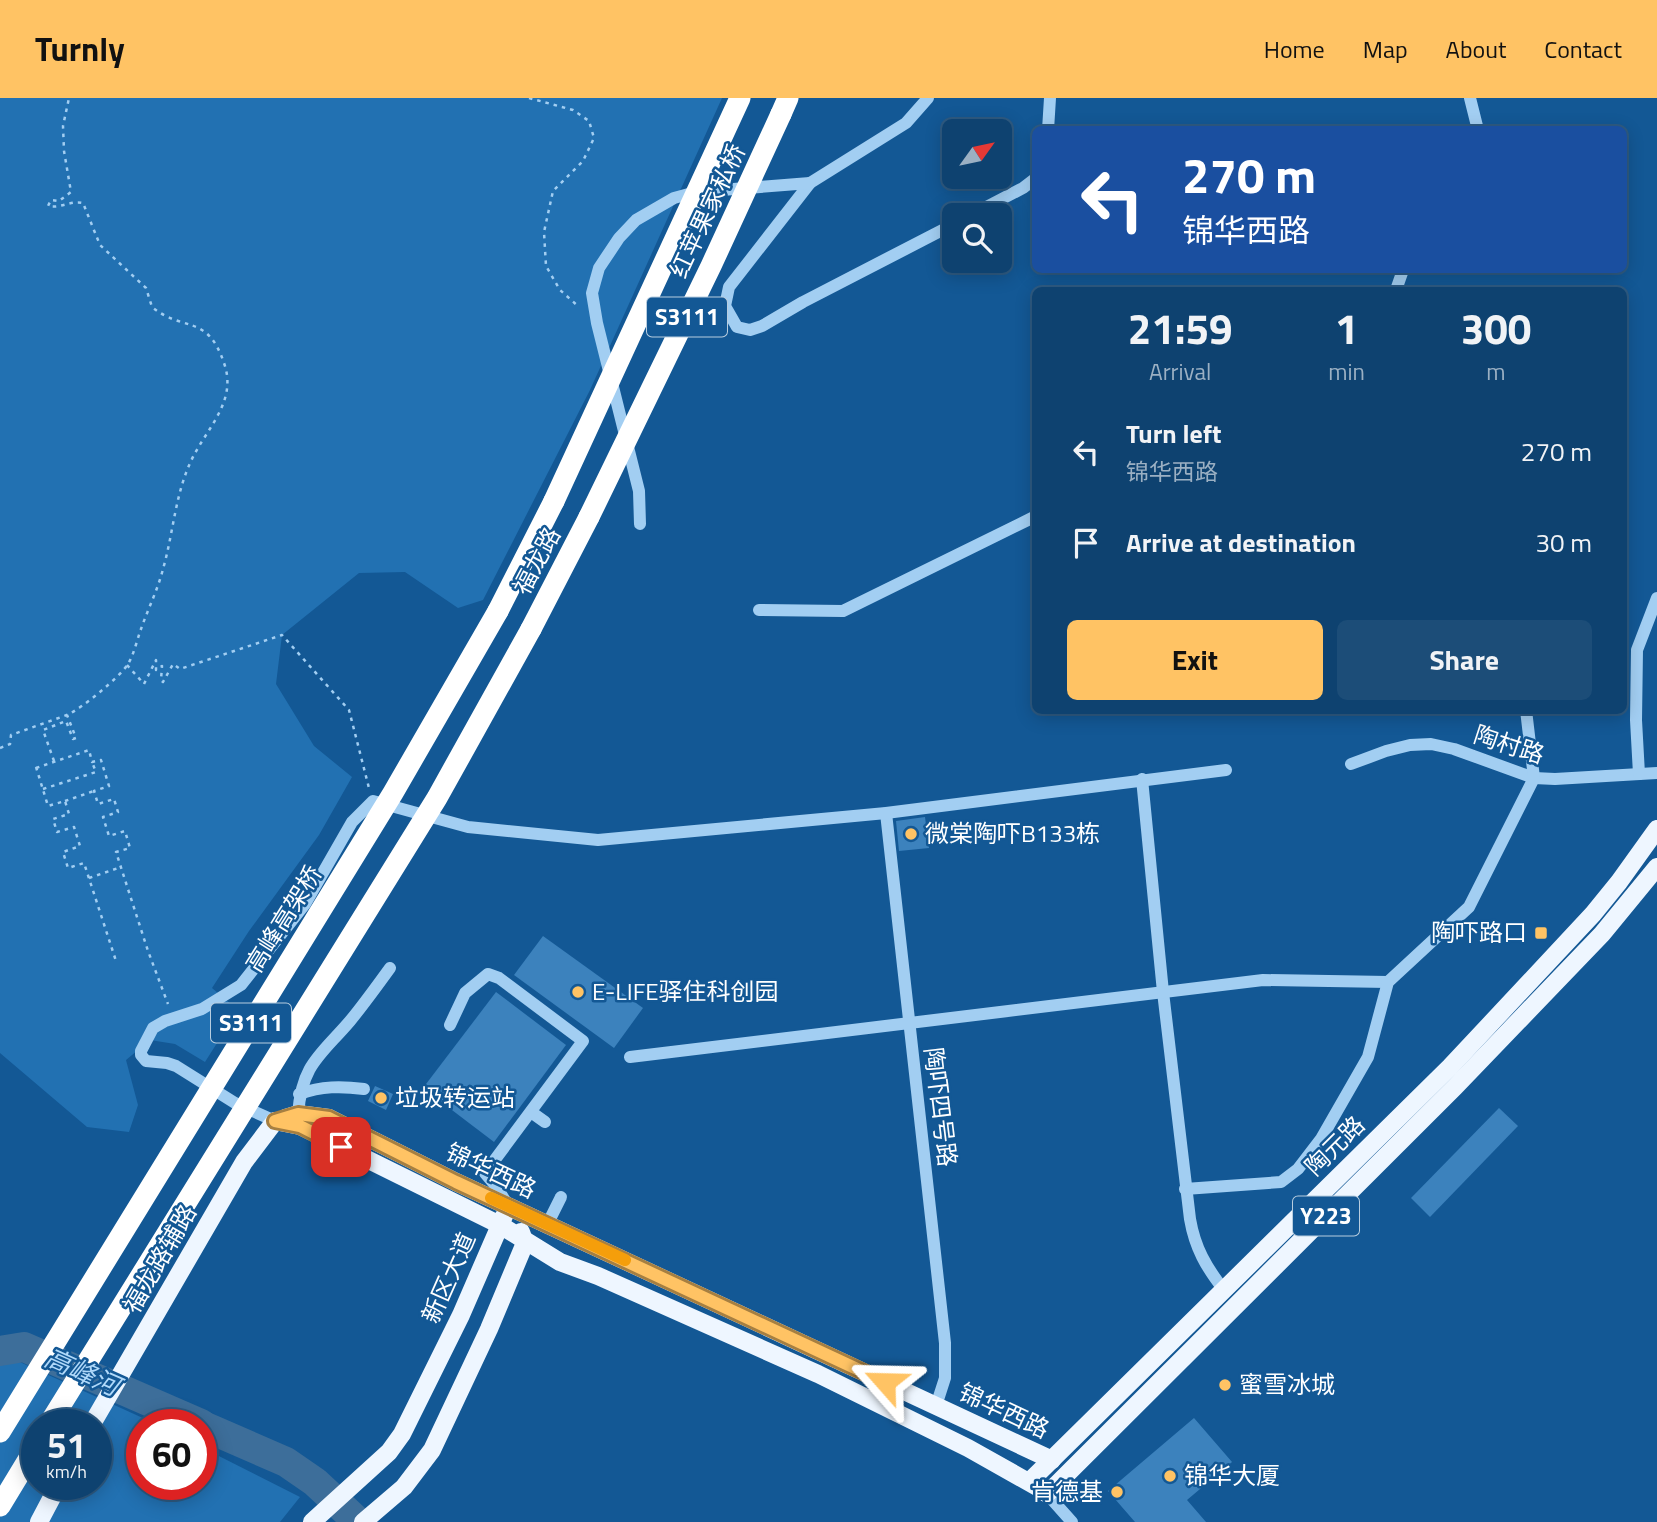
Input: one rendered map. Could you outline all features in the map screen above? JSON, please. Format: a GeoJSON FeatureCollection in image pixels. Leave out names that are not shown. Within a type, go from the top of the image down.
{"type":"FeatureCollection","features":[{"type":"Feature","properties":{"kind":"highway","name":"红苹果家私桥"},"geometry":{"type":"LineString","coordinates":[[555,501],[740,98]]}},
{"type":"Feature","properties":{"kind":"highway","name":"红苹果家私桥"},"geometry":{"type":"LineString","coordinates":[[589,517],[712,266],[785,106]]}},
{"type":"Feature","properties":{"kind":"highway","name":"福龙路"},"geometry":{"type":"LineString","coordinates":[[498,611],[555,501]]}},
{"type":"Feature","properties":{"kind":"highway","name":"福龙路"},"geometry":{"type":"LineString","coordinates":[[59,1409],[437,798],[531,629],[589,517]]}},
{"type":"Feature","properties":{"kind":"highway","name":"高峰高架桥"},"geometry":{"type":"LineString","coordinates":[[0,1432],[400,781],[498,611]]}},
{"type":"Feature","properties":{"kind":"highway"},"geometry":{"type":"LineString","coordinates":[[0,1506],[21,1471]]}},
{"type":"Feature","properties":{"kind":"main road","name":"陶元路"},"geometry":{"type":"LineString","coordinates":[[1030,1481],[1442,1074],[1562,948],[1619,882],[1657,829]]}},
{"type":"Feature","properties":{"kind":"main road","name":"陶元路"},"geometry":{"type":"LineString","coordinates":[[1048,1494],[1455,1087],[1584,953],[1656,870]]}},
{"type":"Feature","properties":{"kind":"main road","name":"锦华西路"},"geometry":{"type":"LineString","coordinates":[[298,1114],[329,1118],[547,1225],[1052,1460],[1048,1494],[1030,1481],[818,1374],[598,1276],[560,1262],[500,1225],[300,1126],[275,1121],[298,1114]]}},
{"type":"Feature","properties":{"kind":"main road","name":"福龙路辅路"},"geometry":{"type":"LineString","coordinates":[[101,1409],[244,1162],[275,1121]]}},
{"type":"Feature","properties":{"kind":"main road","name":"新区大道"},"geometry":{"type":"LineString","coordinates":[[314,1520],[390,1452],[402,1434],[461,1315],[509,1207]]}},
{"type":"Feature","properties":{"kind":"main road"},"geometry":{"type":"LineString","coordinates":[[363,1522],[404,1488],[432,1450],[489,1329],[526,1243],[509,1207]]}},
{"type":"Feature","properties":{"kind":"main road"},"geometry":{"type":"LineString","coordinates":[[461,1315],[489,1329]]}},
{"type":"Feature","properties":{"kind":"main road"},"geometry":{"type":"LineString","coordinates":[[39,1522],[51,1500]]}},
{"type":"Feature","properties":{"kind":"street"},"geometry":{"type":"LineString","coordinates":[[928,98],[906,123],[810,183],[729,287],[725,306],[737,327],[750,330],[762,326],[942,230]]}},
{"type":"Feature","properties":{"kind":"street"},"geometry":{"type":"LineString","coordinates":[[1048,126],[1050,98]]}},
{"type":"Feature","properties":{"kind":"street"},"geometry":{"type":"LineString","coordinates":[[1470,98],[1477,126]]}},
{"type":"Feature","properties":{"kind":"street"},"geometry":{"type":"LineString","coordinates":[[994,203],[1032,181]]}},
{"type":"Feature","properties":{"kind":"street"},"geometry":{"type":"LineString","coordinates":[[640,524],[639,491],[592,293],[599,268],[619,238],[636,220],[674,198],[696,192],[810,183]]}},
{"type":"Feature","properties":{"kind":"street"},"geometry":{"type":"LineString","coordinates":[[760,610],[843,611],[1032,518]]}},
{"type":"Feature","properties":{"kind":"street"},"geometry":{"type":"LineString","coordinates":[[1639,774],[1636,720],[1637,650],[1657,598]]}},
{"type":"Feature","properties":{"kind":"street"},"geometry":{"type":"LineString","coordinates":[[1185,1189],[1281,1182],[1298,1169],[1321,1139],[1368,1058],[1388,982],[1469,907],[1534,778],[1526,714]]}},
{"type":"Feature","properties":{"kind":"street","name":"陶村路"},"geometry":{"type":"LineString","coordinates":[[1351,764],[1410,745],[1431,744],[1454,749],[1534,778],[1657,773]]}},
{"type":"Feature","properties":{"kind":"street"},"geometry":{"type":"LineString","coordinates":[[275,1121],[235,1103],[176,1066],[146,1061],[141,1051],[153,1028],[165,1021],[202,1009],[241,985],[305,904],[352,822],[373,801],[468,827],[598,840],[886,813],[1226,770]]}},
{"type":"Feature","properties":{"kind":"street"},"geometry":{"type":"LineString","coordinates":[[1143,779],[1185,1189],[1196,1247],[1224,1290]]}},
{"type":"Feature","properties":{"kind":"street","name":"陶吓四号路"},"geometry":{"type":"LineString","coordinates":[[886,813],[947,1361],[936,1406]]}},
{"type":"Feature","properties":{"kind":"street"},"geometry":{"type":"LineString","coordinates":[[298,1114],[299,1094],[308,1069],[356,1014],[390,968]]}},
{"type":"Feature","properties":{"kind":"street"},"geometry":{"type":"LineString","coordinates":[[450,1025],[465,993],[488,974],[499,978],[583,1041],[485,1173],[509,1207]]}},
{"type":"Feature","properties":{"kind":"street"},"geometry":{"type":"LineString","coordinates":[[631,1057],[1263,980],[1388,982]]}},
{"type":"Feature","properties":{"kind":"street"},"geometry":{"type":"LineString","coordinates":[[299,1094],[317,1088],[340,1086],[365,1089]]}},
{"type":"Feature","properties":{"kind":"street"},"geometry":{"type":"LineString","coordinates":[[531,1112],[545,1122]]}},
{"type":"Feature","properties":{"kind":"street"},"geometry":{"type":"LineString","coordinates":[[547,1225],[561,1197]]}},
{"type":"Feature","properties":{"kind":"street"},"geometry":{"type":"LineString","coordinates":[[1048,1494],[1072,1522]]}},
{"type":"Feature","properties":{"kind":"path"},"geometry":{"type":"LineString","coordinates":[[0,748],[10,744],[11,735],[67,715],[88,702],[127,665],[163,569],[181,487],[194,456],[217,419],[227,396],[226,373],[216,346],[205,330],[176,321],[152,307],[146,288],[100,245],[83,203],[48,206],[51,200],[59,201],[71,192],[63,126],[69,98]]}},
{"type":"Feature","properties":{"kind":"path"},"geometry":{"type":"LineString","coordinates":[[529,98],[573,110],[589,121],[594,138],[583,161],[553,191],[544,232],[546,266],[560,290],[597,323]]}},
{"type":"Feature","properties":{"kind":"path"},"geometry":{"type":"LineString","coordinates":[[127,665],[144,684],[156,660],[156,670],[162,666],[163,682],[173,664],[180,669],[282,635],[349,710],[373,801]]}},
{"type":"Feature","properties":{"kind":"path"},"geometry":{"type":"LineString","coordinates":[[54,761],[43,730],[66,721],[73,739],[76,738],[67,715]]}},
{"type":"Feature","properties":{"kind":"path"},"geometry":{"type":"LineString","coordinates":[[43,789],[96,772],[92,762],[89,750],[36,767],[48,806],[109,786],[101,760],[92,762]]}},
{"type":"Feature","properties":{"kind":"path"},"geometry":{"type":"LineString","coordinates":[[94,791],[98,804],[114,799],[118,812],[103,817],[109,836],[125,831],[130,848],[116,852],[169,1007]]}},
{"type":"Feature","properties":{"kind":"path"},"geometry":{"type":"LineString","coordinates":[[65,801],[69,814],[53,819],[57,832],[74,827],[80,846],[63,852],[68,868],[85,863],[116,961]]}},
{"type":"Feature","properties":{"kind":"path"},"geometry":{"type":"LineString","coordinates":[[89,878],[121,867]]}},
{"type":"Feature","properties":{"kind":"shaded area"},"geometry":{"type":"Polygon","coordinates":[[[0,98],[722,98],[590,390],[483,600],[458,608],[405,572],[359,573],[282,635],[276,684],[314,746],[352,777],[319,835],[249,931],[212,988],[238,1010],[205,1062],[175,1044],[150,1040],[126,1060],[138,1105],[129,1132],[87,1127],[0,1053],[0,98]]]}},
{"type":"Feature","properties":{"kind":"shaded area"},"geometry":{"type":"Polygon","coordinates":[[[0,1353],[126,1410],[126,1500],[217,1500],[217,1455],[300,1497],[280,1522],[0,1522],[0,1353]]]}},
{"type":"Feature","properties":{"kind":"building","name":"微棠陶吓B133栋"},"geometry":{"type":"Polygon","coordinates":[[[925,817],[929,848],[899,851],[896,821],[925,817]]]}},
{"type":"Feature","properties":{"kind":"building","name":"E-LIFE驿住科创园"},"geometry":{"type":"Polygon","coordinates":[[[543,936],[643,1008],[614,1048],[514,975],[543,936]]]}},
{"type":"Feature","properties":{"kind":"building"},"geometry":{"type":"Polygon","coordinates":[[[496,992],[566,1045],[494,1142],[423,1088],[496,992]]]}},
{"type":"Feature","properties":{"kind":"building","name":"垃圾转运站"},"geometry":{"type":"Polygon","coordinates":[[[375,1086],[393,1094],[386,1110],[368,1101],[375,1086]]]}},
{"type":"Feature","properties":{"kind":"building"},"geometry":{"type":"Polygon","coordinates":[[[1499,1108],[1518,1126],[1430,1217],[1411,1198],[1499,1108]]]}},
{"type":"Feature","properties":{"kind":"building","name":"锦华大厦"},"geometry":{"type":"Polygon","coordinates":[[[1194,1418],[1232,1462],[1187,1500],[1206,1522],[1135,1522],[1108,1491],[1194,1418]]]}},
{"type":"Feature","properties":{"kind":"waterway","name":"高峰河"},"geometry":{"type":"LineString","coordinates":[[0,1351],[24,1347],[167,1409]]}},
{"type":"Feature","properties":{"kind":"waterway","name":"高峰河"},"geometry":{"type":"LineString","coordinates":[[217,1432],[286,1462],[315,1482],[358,1522]]}},
{"type":"Feature","properties":{"kind":"slow traffic"},"geometry":{"type":"LineString","coordinates":[[491,1198],[625,1260]]}},
{"type":"Feature","properties":{"kind":"place","name":"微棠陶吓B133栋"},"geometry":{"type":"Point","coordinates":[911,834]}},
{"type":"Feature","properties":{"kind":"place","name":"陶吓路口"},"geometry":{"type":"Point","coordinates":[1541,933]}},
{"type":"Feature","properties":{"kind":"place","name":"E-LIFE驿住科创园"},"geometry":{"type":"Point","coordinates":[578,992]}},
{"type":"Feature","properties":{"kind":"place","name":"垃圾转运站"},"geometry":{"type":"Point","coordinates":[381,1098]}},
{"type":"Feature","properties":{"kind":"place","name":"蜜雪冰城"},"geometry":{"type":"Point","coordinates":[1225,1385]}},
{"type":"Feature","properties":{"kind":"place","name":"锦华大厦"},"geometry":{"type":"Point","coordinates":[1170,1476]}},
{"type":"Feature","properties":{"kind":"place","name":"肯德基"},"geometry":{"type":"Point","coordinates":[1117,1492]}},
{"type":"Feature","properties":{"kind":"route"},"geometry":{"type":"LineString","coordinates":[[341,1147],[300,1126],[275,1121],[298,1114],[329,1118],[456,1182],[885,1382]]}}]}
